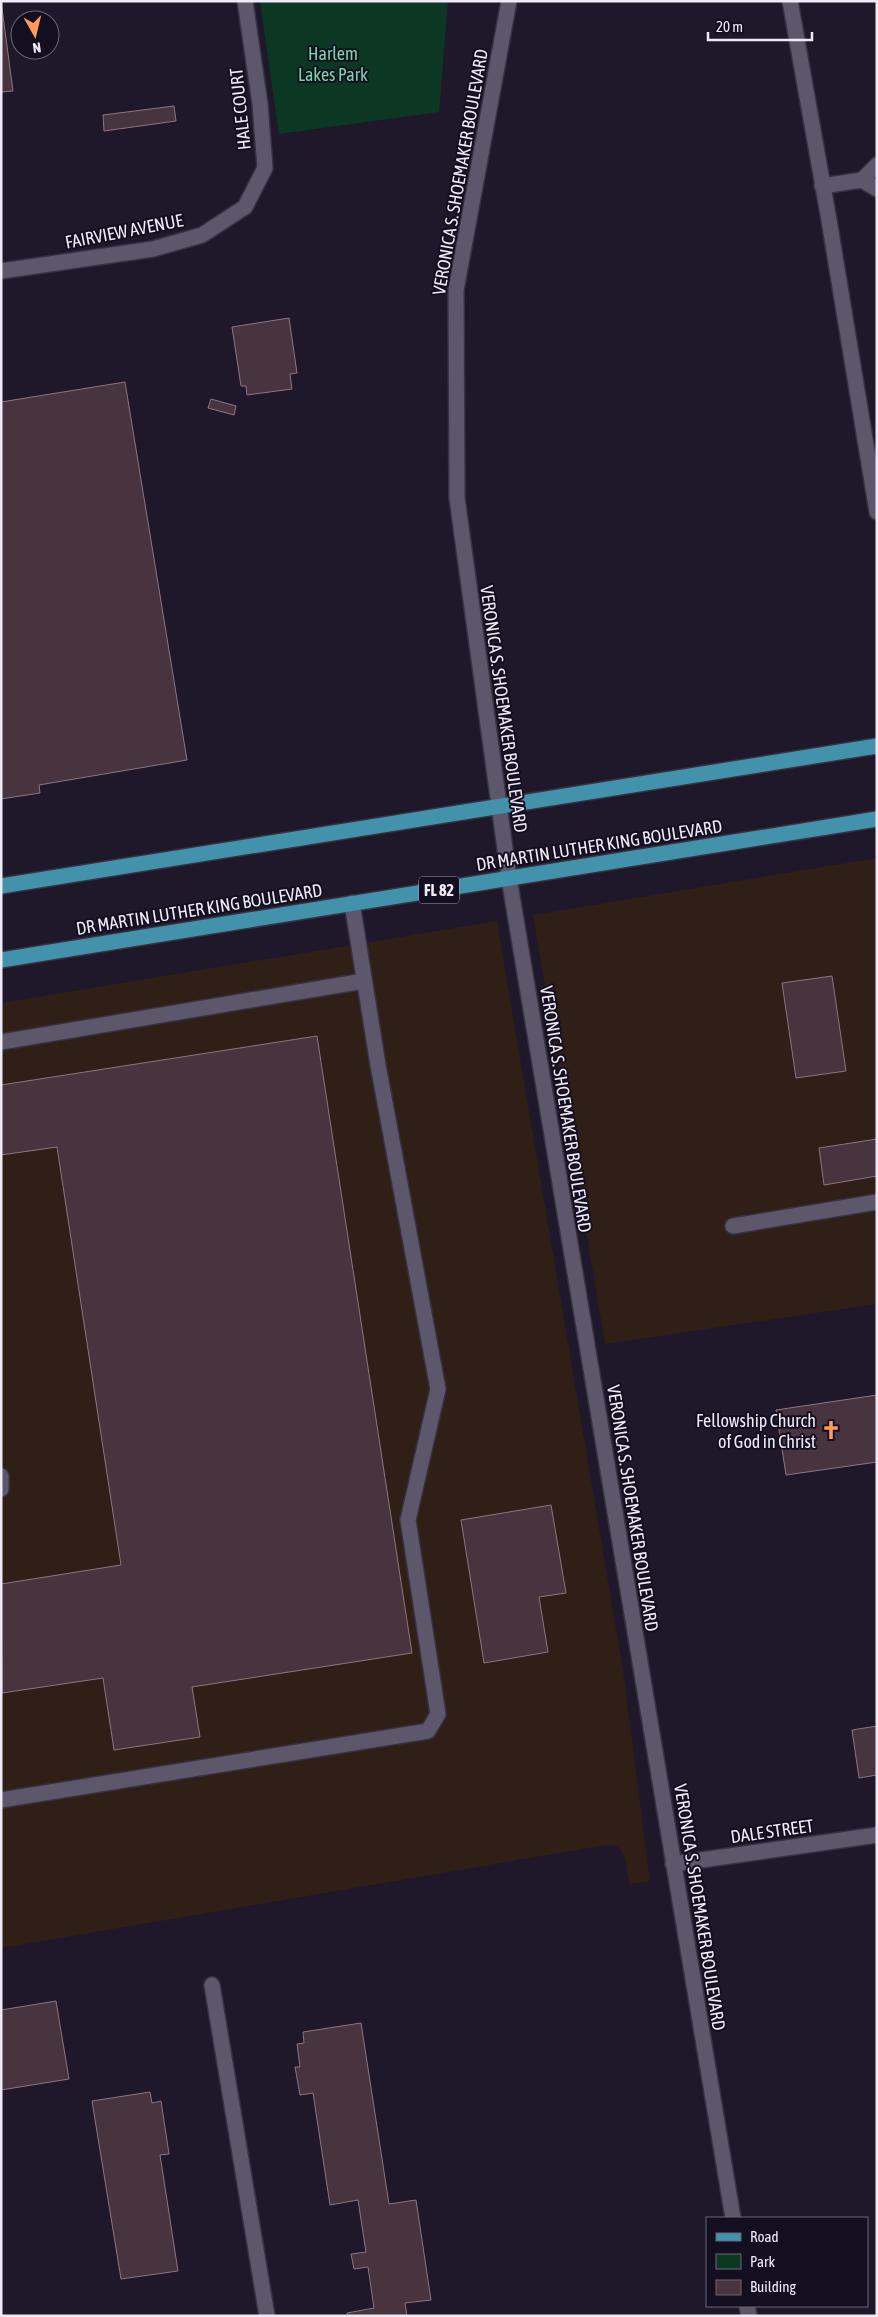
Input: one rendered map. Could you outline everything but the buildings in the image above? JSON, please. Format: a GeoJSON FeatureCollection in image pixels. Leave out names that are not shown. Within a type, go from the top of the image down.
{"type":"FeatureCollection","features":[{"type":"Feature","properties":{"kind":"main road"},"geometry":{"type":"LineString","coordinates":[[1,886],[877,746]]}},
{"type":"Feature","properties":{"kind":"main road","name":"DR MARTIN LUTHER KING BOULEVARD"},"geometry":{"type":"LineString","coordinates":[[1,960],[877,819]]}},
{"type":"Feature","properties":{"kind":"street","name":"HALE COURT"},"geometry":{"type":"LineString","coordinates":[[245,1],[260,104],[265,168],[245,207]]}},
{"type":"Feature","properties":{"kind":"street","name":"VERONICA S. SHOEMAKER BOULEVARD"},"geometry":{"type":"LineString","coordinates":[[509,1],[456,290],[457,498],[509,878],[733,2217]]}},
{"type":"Feature","properties":{"kind":"street"},"geometry":{"type":"LineString","coordinates":[[790,1],[829,220],[877,512]]}},
{"type":"Feature","properties":{"kind":"street"},"geometry":{"type":"LineString","coordinates":[[822,186],[862,180],[877,165]]}},
{"type":"Feature","properties":{"kind":"street"},"geometry":{"type":"LineString","coordinates":[[862,180],[877,188]]}},
{"type":"Feature","properties":{"kind":"street","name":"FAIRVIEW AVENUE"},"geometry":{"type":"LineString","coordinates":[[1,271],[153,249],[202,235],[245,207]]}},
{"type":"Feature","properties":{"kind":"street"},"geometry":{"type":"LineString","coordinates":[[1,1800],[428,1731],[438,1714],[408,1520],[438,1389],[364,981],[352,903]]}},
{"type":"Feature","properties":{"kind":"street"},"geometry":{"type":"LineString","coordinates":[[1,1042],[364,981]]}},
{"type":"Feature","properties":{"kind":"street"},"geometry":{"type":"LineString","coordinates":[[733,1226],[877,1202]]}},
{"type":"Feature","properties":{"kind":"street"},"geometry":{"type":"LineString","coordinates":[[1,1476],[3,1486],[1,1489]]}},
{"type":"Feature","properties":{"kind":"street","name":"DALE STREET"},"geometry":{"type":"LineString","coordinates":[[674,1864],[877,1835]]}},
{"type":"Feature","properties":{"kind":"street"},"geometry":{"type":"LineString","coordinates":[[212,1985],[267,2316]]}},
{"type":"Feature","properties":{"kind":"shaded area"},"geometry":{"type":"Polygon","coordinates":[[[877,858],[877,1304],[605,1344],[533,915],[877,858]]]}},
{"type":"Feature","properties":{"kind":"shaded area"},"geometry":{"type":"Polygon","coordinates":[[[497,921],[623,1670],[650,1881],[629,1884],[625,1859],[621,1850],[616,1846],[607,1845],[1,1948],[1,1003],[497,921]]]}},
{"type":"Feature","properties":{"kind":"green space","name":"Harlem Lakes Park"},"geometry":{"type":"Polygon","coordinates":[[[260,1],[448,1],[439,112],[279,134],[260,1]]]}},
{"type":"Feature","properties":{"kind":"place","name":"Fellowship Church of God in Christ"},"geometry":{"type":"Point","coordinates":[831,1430]}}]}
